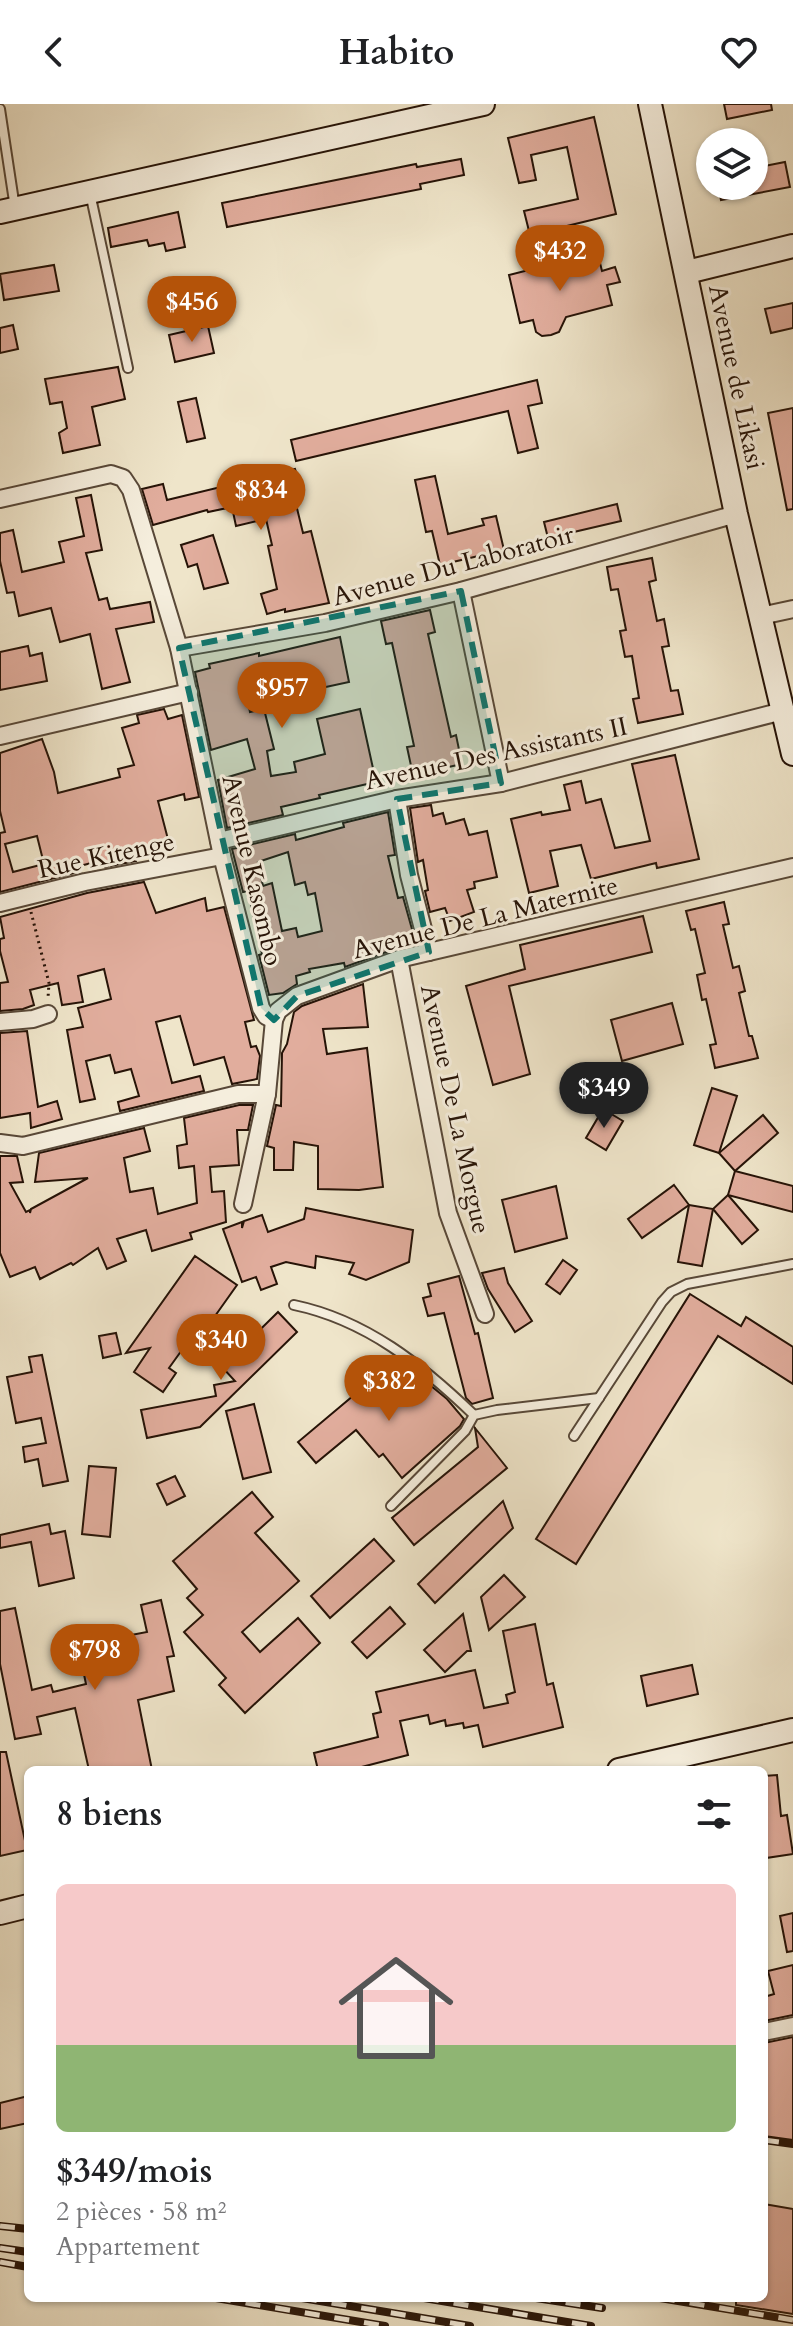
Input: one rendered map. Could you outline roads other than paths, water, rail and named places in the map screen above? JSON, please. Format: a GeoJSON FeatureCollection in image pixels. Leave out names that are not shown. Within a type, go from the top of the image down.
{"type":"FeatureCollection","features":[{"type":"Feature","properties":{"kind":"main road"},"geometry":{"type":"LineString","coordinates":[[8,211],[483,104]]}},
{"type":"Feature","properties":{"kind":"main road","name":"Avenue de Likasi"},"geometry":{"type":"LineString","coordinates":[[650,104],[736,514],[793,754]]}},
{"type":"Feature","properties":{"kind":"main road"},"geometry":{"type":"LineString","coordinates":[[687,272],[793,246]]}},
{"type":"Feature","properties":{"kind":"main road"},"geometry":{"type":"LineString","coordinates":[[653,1766],[793,1730]]}},
{"type":"Feature","properties":{"kind":"main road"},"geometry":{"type":"LineString","coordinates":[[0,1913],[24,1907]]}},
{"type":"Feature","properties":{"kind":"street","name":"Avenue Kasombo"},"geometry":{"type":"LineString","coordinates":[[0,499],[111,474],[123,478],[131,490],[179,648],[220,849],[261,1008],[266,1016],[274,1020]]}},
{"type":"Feature","properties":{"kind":"street","name":"Avenue Du Laboratoir"},"geometry":{"type":"LineString","coordinates":[[179,648],[325,623],[461,591],[736,514]]}},
{"type":"Feature","properties":{"kind":"street"},"geometry":{"type":"LineString","coordinates":[[461,591],[501,783]]}},
{"type":"Feature","properties":{"kind":"street"},"geometry":{"type":"LineString","coordinates":[[761,616],[793,609]]}},
{"type":"Feature","properties":{"kind":"street"},"geometry":{"type":"LineString","coordinates":[[0,736],[189,692]]}},
{"type":"Feature","properties":{"kind":"street","name":"Avenue Des Assistants II"},"geometry":{"type":"LineString","coordinates":[[220,849],[397,799],[501,783],[783,711]]}},
{"type":"Feature","properties":{"kind":"street"},"geometry":{"type":"LineString","coordinates":[[397,799],[409,875],[429,952]]}},
{"type":"Feature","properties":{"kind":"street","name":"Rue Kitenge"},"geometry":{"type":"LineString","coordinates":[[0,903],[220,849]]}},
{"type":"Feature","properties":{"kind":"street","name":"Avenue De La Maternite"},"geometry":{"type":"LineString","coordinates":[[274,1020],[278,1011],[297,996],[399,959],[793,867]]}},
{"type":"Feature","properties":{"kind":"street","name":"Avenue De La Morgue"},"geometry":{"type":"LineString","coordinates":[[399,959],[448,1213],[485,1314]]}},
{"type":"Feature","properties":{"kind":"street"},"geometry":{"type":"LineString","coordinates":[[0,1022],[33,1019],[48,1014]]}},
{"type":"Feature","properties":{"kind":"street"},"geometry":{"type":"LineString","coordinates":[[243,1204],[267,1094],[274,1020]]}},
{"type":"Feature","properties":{"kind":"street"},"geometry":{"type":"LineString","coordinates":[[0,1143],[23,1146],[238,1094],[267,1094]]}},
{"type":"Feature","properties":{"kind":"street"},"geometry":{"type":"LineString","coordinates":[[768,2031],[793,2026]]}},
{"type":"Feature","properties":{"kind":"lane"},"geometry":{"type":"LineString","coordinates":[[0,109],[8,211]]}},
{"type":"Feature","properties":{"kind":"lane"},"geometry":{"type":"LineString","coordinates":[[90,192],[128,368]]}},
{"type":"Feature","properties":{"kind":"lane"},"geometry":{"type":"LineString","coordinates":[[574,1436],[671,1292],[687,1284],[793,1264]]}},
{"type":"Feature","properties":{"kind":"lane"},"geometry":{"type":"LineString","coordinates":[[294,1305],[328,1312],[373,1335],[433,1375],[474,1415]]}},
{"type":"Feature","properties":{"kind":"lane"},"geometry":{"type":"LineString","coordinates":[[391,1506],[465,1431],[474,1415],[599,1398]]}},
{"type":"Feature","properties":{"kind":"railway"},"geometry":{"type":"LineString","coordinates":[[768,2141],[793,2144]]}},
{"type":"Feature","properties":{"kind":"railway"},"geometry":{"type":"LineString","coordinates":[[0,2226],[24,2229]]}},
{"type":"Feature","properties":{"kind":"railway"},"geometry":{"type":"LineString","coordinates":[[0,2248],[24,2251]]}},
{"type":"Feature","properties":{"kind":"railway"},"geometry":{"type":"LineString","coordinates":[[0,2262],[24,2266]]}},
{"type":"Feature","properties":{"kind":"railway"},"geometry":{"type":"LineString","coordinates":[[240,2302],[385,2326]]}},
{"type":"Feature","properties":{"kind":"railway"},"geometry":{"type":"LineString","coordinates":[[326,2302],[470,2326]]}},
{"type":"Feature","properties":{"kind":"railway"},"geometry":{"type":"LineString","coordinates":[[448,2302],[591,2326]]}},
{"type":"Feature","properties":{"kind":"railway"},"geometry":{"type":"LineString","coordinates":[[562,2302],[602,2308]]}},
{"type":"Feature","properties":{"kind":"railway"},"geometry":{"type":"LineString","coordinates":[[684,2302],[793,2320]]}}]}
